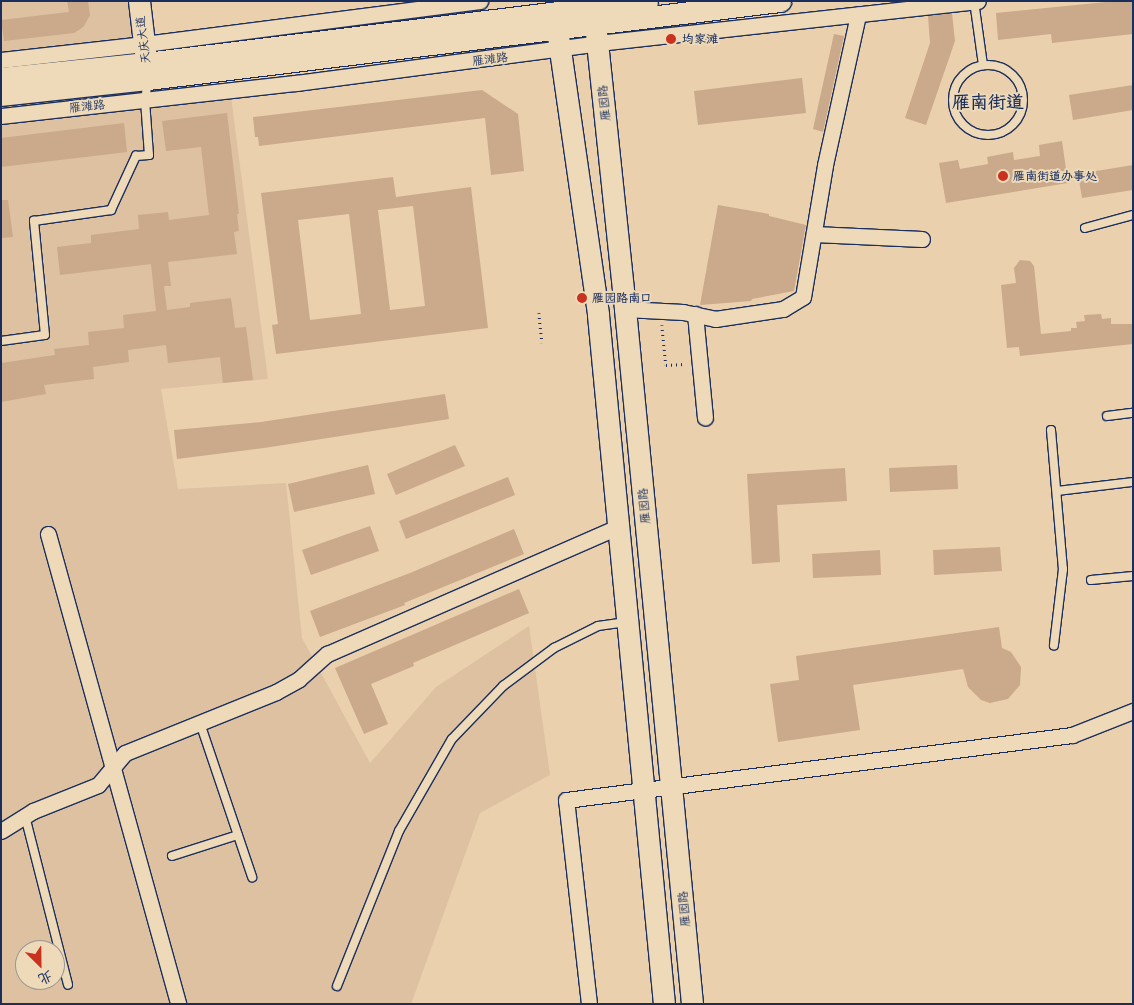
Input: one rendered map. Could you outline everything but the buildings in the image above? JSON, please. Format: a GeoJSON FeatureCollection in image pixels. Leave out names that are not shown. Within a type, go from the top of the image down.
{"type":"FeatureCollection","features":[{"type":"Feature","properties":{"kind":"main road","name":"天庆大道"},"geometry":{"type":"LineString","coordinates":[[139,1],[146,72]]}},
{"type":"Feature","properties":{"kind":"main road","name":"雁滩路"},"geometry":{"type":"LineString","coordinates":[[1,95],[146,72],[558,30],[647,1]]}},
{"type":"Feature","properties":{"kind":"main road","name":"雁滩路"},"geometry":{"type":"LineString","coordinates":[[594,19],[780,1]]}},
{"type":"Feature","properties":{"kind":"main road","name":"雁园路"},"geometry":{"type":"LineString","coordinates":[[594,19],[625,309],[660,681],[673,785],[692,1004]]}},
{"type":"Feature","properties":{"kind":"main road"},"geometry":{"type":"LineString","coordinates":[[558,30],[598,316],[645,789],[664,1004]]}},
{"type":"Feature","properties":{"kind":"main road","name":"雁滩路"},"geometry":{"type":"LineString","coordinates":[[1,78],[146,72]]}},
{"type":"Feature","properties":{"kind":"street","name":"雁滩路"},"geometry":{"type":"LineString","coordinates":[[1,116],[146,72],[480,1]]}},
{"type":"Feature","properties":{"kind":"street","name":"雁滩路"},"geometry":{"type":"LineString","coordinates":[[558,30],[594,19],[858,15],[978,1]]}},
{"type":"Feature","properties":{"kind":"street"},"geometry":{"type":"LineString","coordinates":[[625,309],[683,312],[715,319],[783,309],[803,297],[826,165],[858,15]]}},
{"type":"Feature","properties":{"kind":"street","name":"雁滩路"},"geometry":{"type":"LineString","coordinates":[[1,60],[146,72]]}},
{"type":"Feature","properties":{"kind":"street"},"geometry":{"type":"LineString","coordinates":[[814,234],[922,239]]}},
{"type":"Feature","properties":{"kind":"street"},"geometry":{"type":"LineString","coordinates":[[695,314],[705,418]]}},
{"type":"Feature","properties":{"kind":"street"},"geometry":{"type":"LineString","coordinates":[[1,831],[33,811],[98,785],[125,753],[276,692],[299,679],[327,654],[618,527]]}},
{"type":"Feature","properties":{"kind":"street"},"geometry":{"type":"LineString","coordinates":[[48,534],[178,1004]]}},
{"type":"Feature","properties":{"kind":"street"},"geometry":{"type":"LineString","coordinates":[[589,1004],[566,800],[1072,735],[1133,711]]}},
{"type":"Feature","properties":{"kind":"lane"},"geometry":{"type":"LineString","coordinates":[[974,2],[983,65]]}},
{"type":"Feature","properties":{"kind":"lane"},"geometry":{"type":"LineString","coordinates":[[983,65],[997,66],[1009,71],[1019,82],[1023,94],[1023,108],[1017,121],[1007,130],[994,135],[980,134],[968,128],[958,118],[954,106],[954,92],[960,79],[970,70],[983,65]]}},
{"type":"Feature","properties":{"kind":"lane"},"geometry":{"type":"LineString","coordinates":[[1,341],[45,335],[34,221],[111,210],[136,156],[149,155],[146,72]]}},
{"type":"Feature","properties":{"kind":"lane"},"geometry":{"type":"LineString","coordinates":[[1085,228],[1133,214]]}},
{"type":"Feature","properties":{"kind":"lane"},"geometry":{"type":"LineString","coordinates":[[1107,416],[1133,413]]}},
{"type":"Feature","properties":{"kind":"lane"},"geometry":{"type":"LineString","coordinates":[[1052,430],[1063,569],[1054,645]]}},
{"type":"Feature","properties":{"kind":"lane"},"geometry":{"type":"LineString","coordinates":[[1057,491],[1133,482]]}},
{"type":"Feature","properties":{"kind":"lane"},"geometry":{"type":"LineString","coordinates":[[1091,580],[1133,576]]}},
{"type":"Feature","properties":{"kind":"lane"},"geometry":{"type":"LineString","coordinates":[[337,986],[399,831],[452,739],[503,686],[554,648],[598,626],[627,622]]}},
{"type":"Feature","properties":{"kind":"lane"},"geometry":{"type":"LineString","coordinates":[[200,723],[252,876]]}},
{"type":"Feature","properties":{"kind":"lane"},"geometry":{"type":"LineString","coordinates":[[25,816],[68,985]]}},
{"type":"Feature","properties":{"kind":"lane"},"geometry":{"type":"LineString","coordinates":[[172,856],[238,835]]}},
{"type":"Feature","properties":{"kind":"path"},"geometry":{"type":"LineString","coordinates":[[539,314],[542,343]]}},
{"type":"Feature","properties":{"kind":"path"},"geometry":{"type":"LineString","coordinates":[[661,319],[666,365],[700,362]]}},
{"type":"Feature","properties":{"kind":"shaded area"},"geometry":{"type":"Polygon","coordinates":[[[1,1],[139,1],[146,63],[1,78],[1,1]]]}},
{"type":"Feature","properties":{"kind":"shaded area"},"geometry":{"type":"Polygon","coordinates":[[[231,97],[268,379],[161,389],[178,489],[286,483],[302,638],[370,763],[436,687],[529,626],[550,775],[480,813],[411,1004],[1,1004],[1,122],[231,97]]]}},
{"type":"Feature","properties":{"kind":"place","name":"均家滩"},"geometry":{"type":"Point","coordinates":[671,39]}},
{"type":"Feature","properties":{"kind":"place","name":"雁南街道办事处"},"geometry":{"type":"Point","coordinates":[1003,176]}},
{"type":"Feature","properties":{"kind":"place","name":"雁园路南口"},"geometry":{"type":"Point","coordinates":[582,298]}},
{"type":"Feature","properties":{"kind":"district","name":"雁南街道"},"geometry":{"type":"Point","coordinates":[988,101]}}]}
